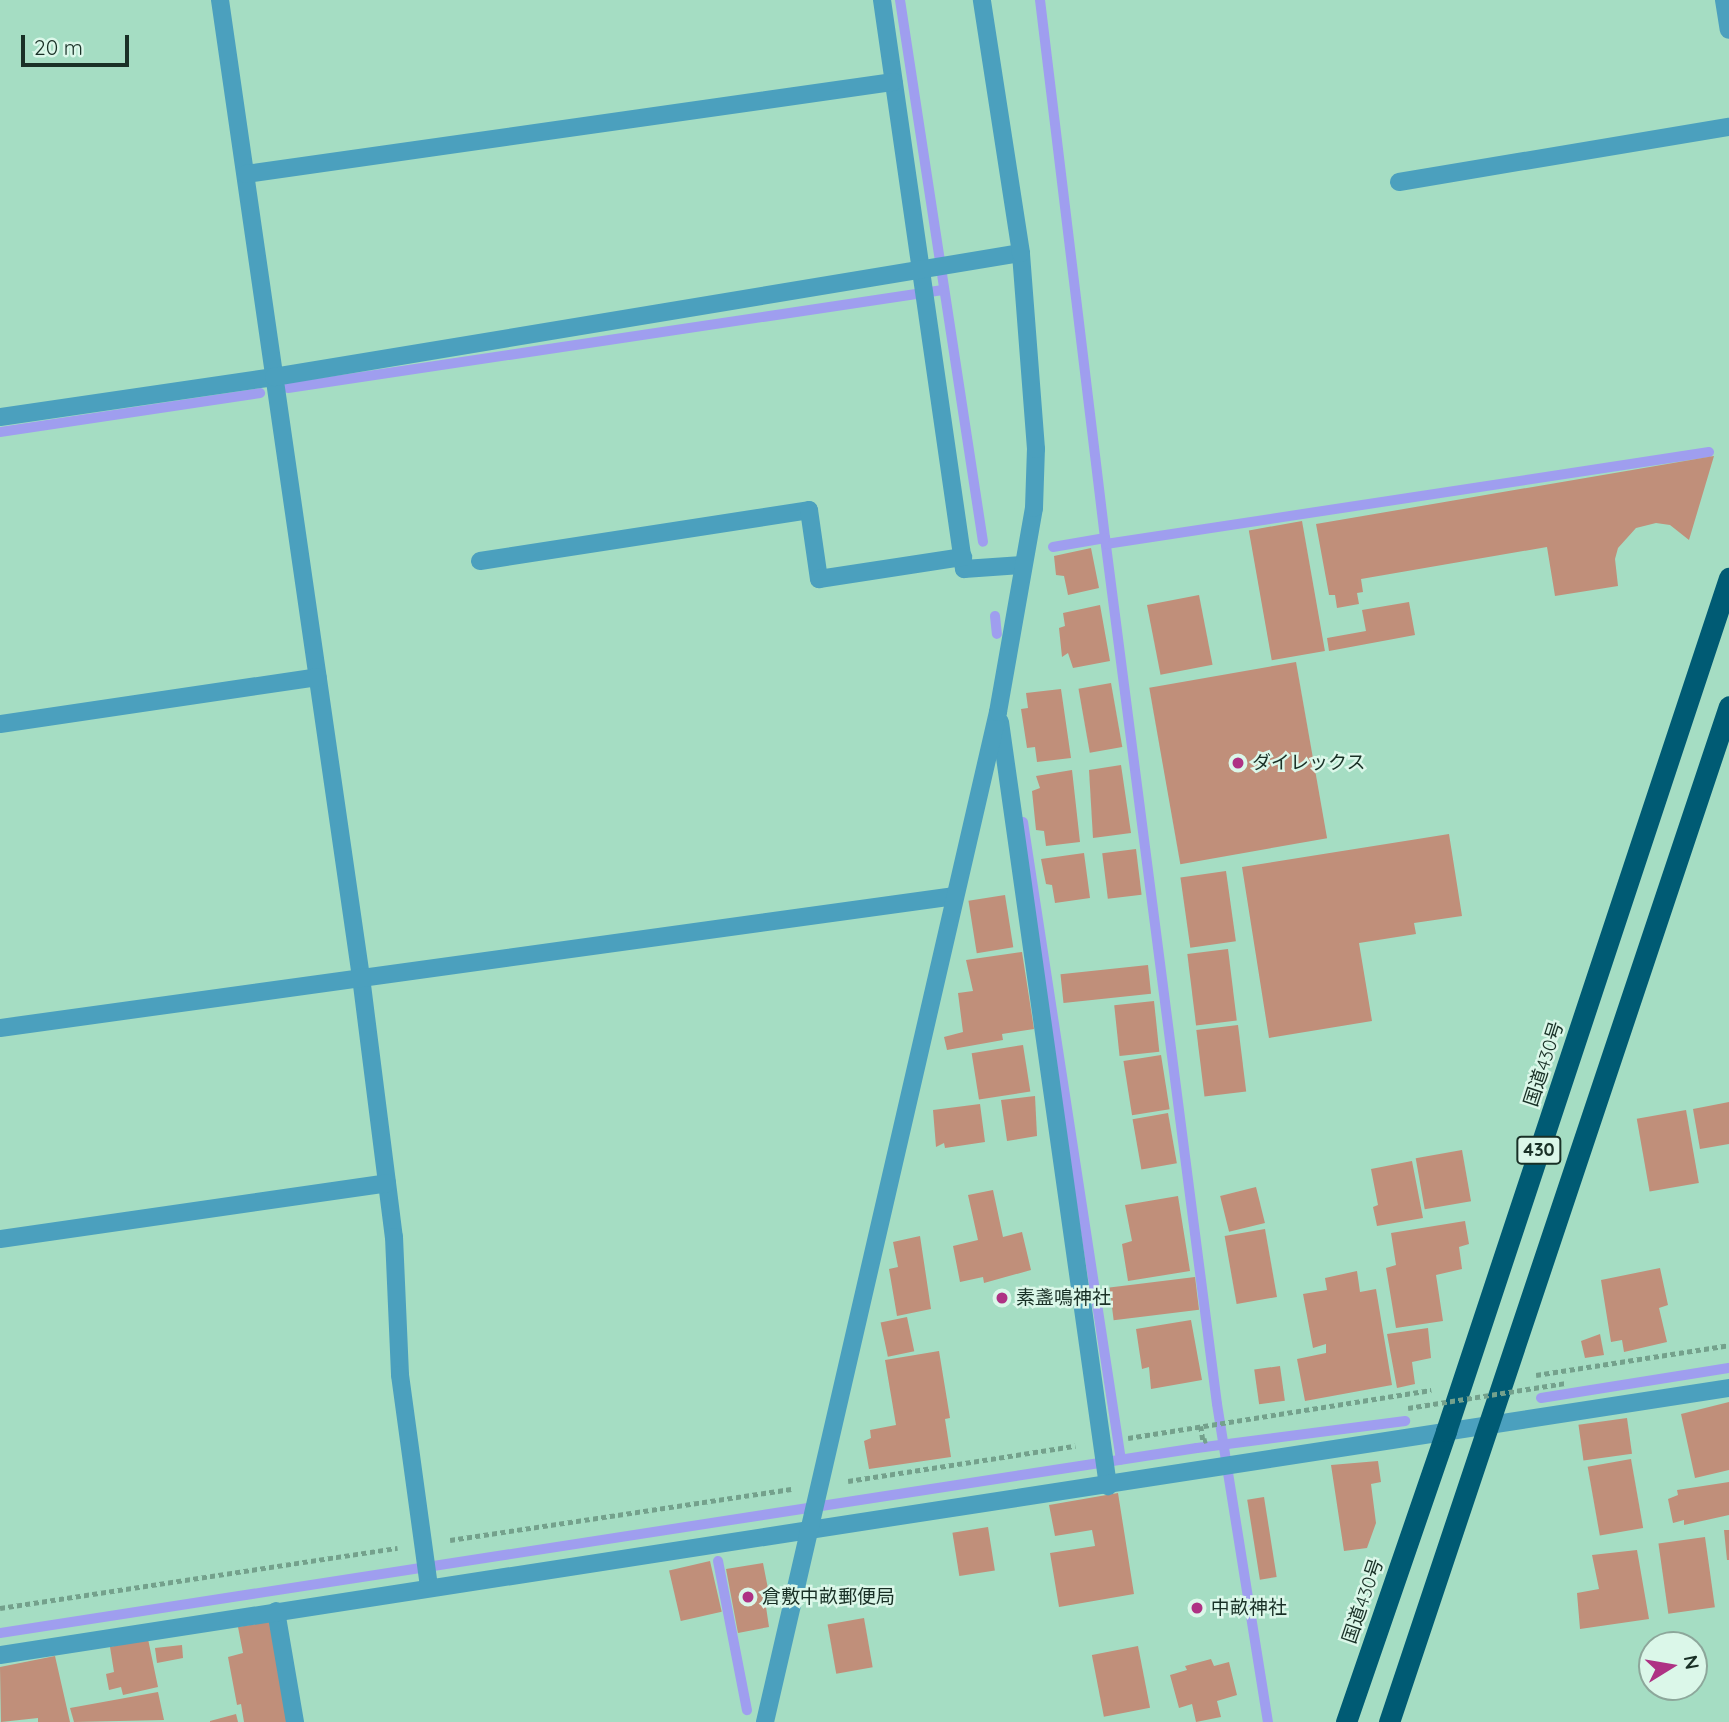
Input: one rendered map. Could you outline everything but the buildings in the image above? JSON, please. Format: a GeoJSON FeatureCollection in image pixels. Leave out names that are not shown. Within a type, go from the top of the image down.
{"type":"FeatureCollection","features":[{"type":"Feature","properties":{"kind":"highway","name":"国道430号"},"geometry":{"type":"LineString","coordinates":[[1346,1722],[1446,1431],[1729,578]]}},
{"type":"Feature","properties":{"kind":"highway","name":"430"},"geometry":{"type":"LineString","coordinates":[[1388,1722],[1729,706]]}},
{"type":"Feature","properties":{"kind":"street"},"geometry":{"type":"LineString","coordinates":[[220,0],[361,977],[394,1237],[400,1375],[428,1582]]}},
{"type":"Feature","properties":{"kind":"street"},"geometry":{"type":"LineString","coordinates":[[882,0],[893,82],[933,266],[924,293],[964,569],[1023,565]]}},
{"type":"Feature","properties":{"kind":"street"},"geometry":{"type":"LineString","coordinates":[[765,1722],[998,712],[1034,508],[1036,449],[1021,253],[982,0]]}},
{"type":"Feature","properties":{"kind":"street"},"geometry":{"type":"LineString","coordinates":[[1724,0],[1729,30]]}},
{"type":"Feature","properties":{"kind":"street"},"geometry":{"type":"LineString","coordinates":[[246,174],[893,82]]}},
{"type":"Feature","properties":{"kind":"street"},"geometry":{"type":"LineString","coordinates":[[1399,182],[1729,127]]}},
{"type":"Feature","properties":{"kind":"street"},"geometry":{"type":"LineString","coordinates":[[0,417],[274,377],[1021,253]]}},
{"type":"Feature","properties":{"kind":"street"},"geometry":{"type":"LineString","coordinates":[[480,561],[809,510],[819,579],[962,557]]}},
{"type":"Feature","properties":{"kind":"street"},"geometry":{"type":"LineString","coordinates":[[0,724],[317,677]]}},
{"type":"Feature","properties":{"kind":"street"},"geometry":{"type":"LineString","coordinates":[[998,712],[1107,1480]]}},
{"type":"Feature","properties":{"kind":"street"},"geometry":{"type":"LineString","coordinates":[[0,1028],[955,896]]}},
{"type":"Feature","properties":{"kind":"street"},"geometry":{"type":"LineString","coordinates":[[0,1239],[387,1184]]}},
{"type":"Feature","properties":{"kind":"street"},"geometry":{"type":"LineString","coordinates":[[0,1655],[276,1611],[428,1582],[1107,1480],[1225,1467],[1729,1388]]}},
{"type":"Feature","properties":{"kind":"street"},"geometry":{"type":"LineString","coordinates":[[276,1611],[296,1722]]}},
{"type":"Feature","properties":{"kind":"path"},"geometry":{"type":"LineString","coordinates":[[1535,1375],[1729,1345]]}},
{"type":"Feature","properties":{"kind":"path"},"geometry":{"type":"LineString","coordinates":[[1408,1408],[1565,1383]]}},
{"type":"Feature","properties":{"kind":"path"},"geometry":{"type":"LineString","coordinates":[[1121,1439],[1432,1390]]}},
{"type":"Feature","properties":{"kind":"path"},"geometry":{"type":"LineString","coordinates":[[1201,1426],[1202,1433]]}},
{"type":"Feature","properties":{"kind":"path"},"geometry":{"type":"LineString","coordinates":[[0,1608],[1102,1446]]}},
{"type":"Feature","properties":{"kind":"waterway"},"geometry":{"type":"LineString","coordinates":[[900,0],[983,542]]}},
{"type":"Feature","properties":{"kind":"waterway"},"geometry":{"type":"LineString","coordinates":[[1040,0],[1105,538],[1217,1404],[1268,1722]]}},
{"type":"Feature","properties":{"kind":"waterway"},"geometry":{"type":"LineString","coordinates":[[288,388],[943,290]]}},
{"type":"Feature","properties":{"kind":"waterway"},"geometry":{"type":"LineString","coordinates":[[0,432],[260,393]]}},
{"type":"Feature","properties":{"kind":"waterway"},"geometry":{"type":"LineString","coordinates":[[1106,544],[1709,452]]}},
{"type":"Feature","properties":{"kind":"waterway"},"geometry":{"type":"LineString","coordinates":[[1053,547],[1105,538]]}},
{"type":"Feature","properties":{"kind":"waterway"},"geometry":{"type":"LineString","coordinates":[[995,616],[997,634]]}},
{"type":"Feature","properties":{"kind":"waterway"},"geometry":{"type":"LineString","coordinates":[[1023,822],[1121,1460]]}},
{"type":"Feature","properties":{"kind":"waterway"},"geometry":{"type":"LineString","coordinates":[[1541,1398],[1729,1368]]}},
{"type":"Feature","properties":{"kind":"waterway"},"geometry":{"type":"LineString","coordinates":[[0,1633],[1197,1448],[1405,1421]]}},
{"type":"Feature","properties":{"kind":"waterway"},"geometry":{"type":"LineString","coordinates":[[718,1561],[747,1710]]}},
{"type":"Feature","properties":{"kind":"place","name":"ダイレックス"},"geometry":{"type":"Point","coordinates":[1238,763]}},
{"type":"Feature","properties":{"kind":"place","name":"素盞鳴神社"},"geometry":{"type":"Point","coordinates":[1002,1298]}},
{"type":"Feature","properties":{"kind":"place","name":"倉敷中畝郵便局"},"geometry":{"type":"Point","coordinates":[748,1597]}},
{"type":"Feature","properties":{"kind":"place","name":"中畝神社"},"geometry":{"type":"Point","coordinates":[1197,1608]}}]}
